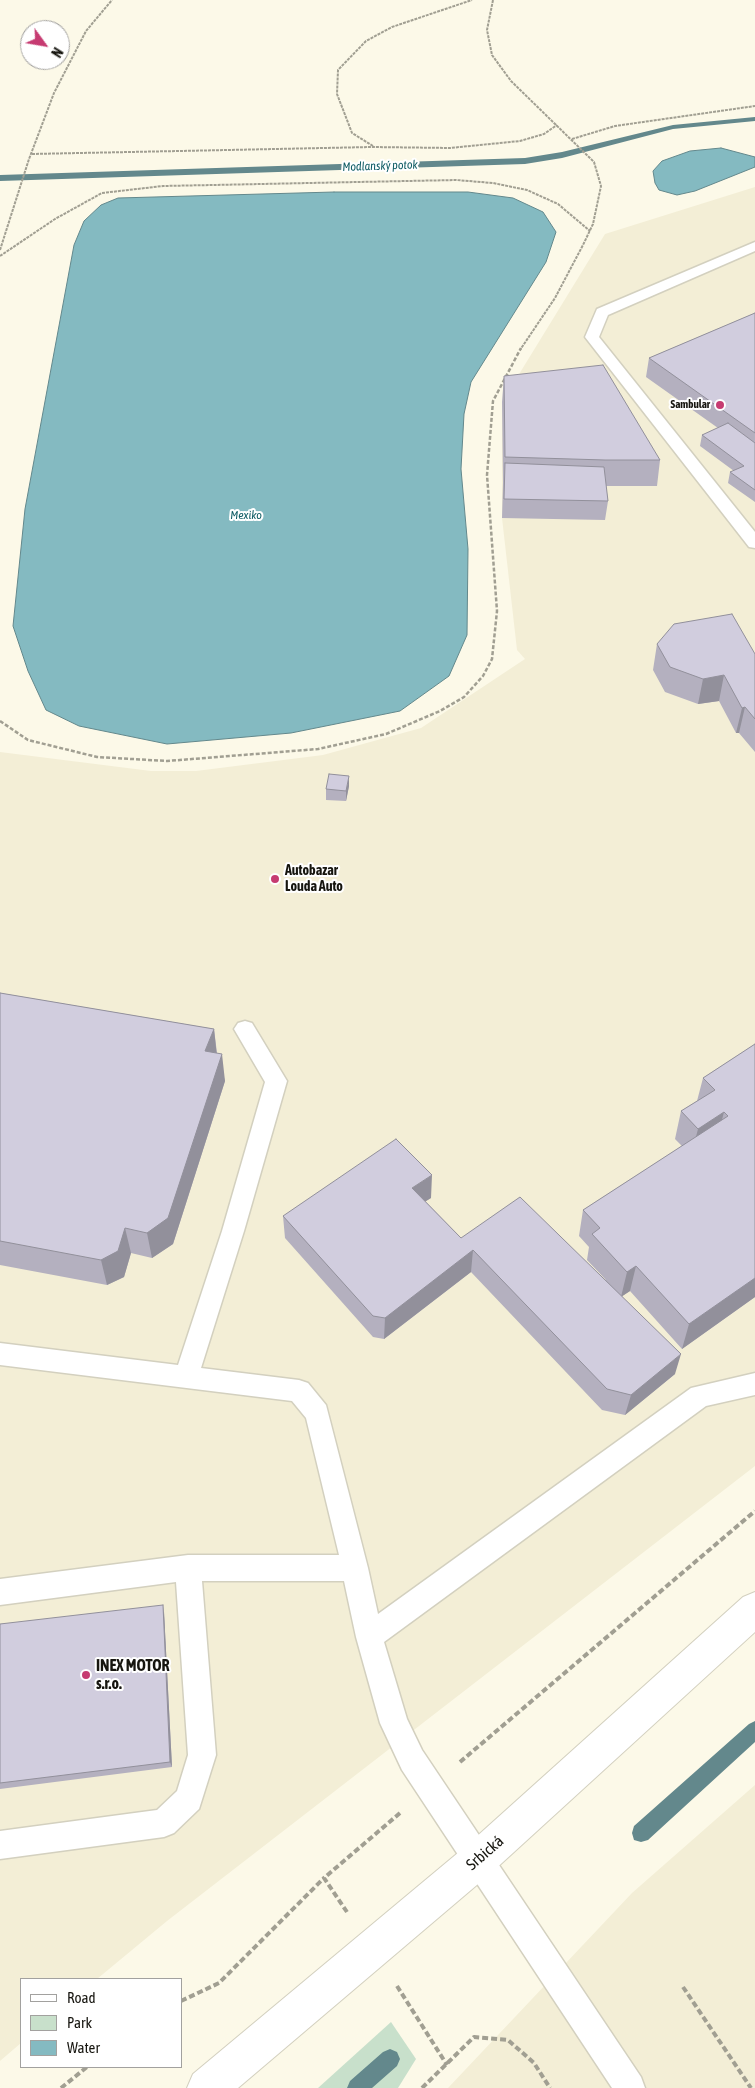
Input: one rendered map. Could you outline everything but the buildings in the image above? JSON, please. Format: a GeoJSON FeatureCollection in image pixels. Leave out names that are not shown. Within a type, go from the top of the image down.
{"type":"FeatureCollection","features":[{"type":"Feature","properties":{"kind":"street","name":"Srbická"},"geometry":{"type":"LineString","coordinates":[[207,2088],[478,1860],[755,1609]]}},
{"type":"Feature","properties":{"kind":"lane"},"geometry":{"type":"LineString","coordinates":[[755,246],[602,312],[592,338],[755,543]]}},
{"type":"Feature","properties":{"kind":"lane"},"geometry":{"type":"LineString","coordinates":[[186,1376],[232,1231],[276,1081],[245,1029]]}},
{"type":"Feature","properties":{"kind":"lane"},"geometry":{"type":"LineString","coordinates":[[0,1354],[299,1391],[317,1413],[355,1568],[369,1637],[394,1723],[429,1789],[630,2088]]}},
{"type":"Feature","properties":{"kind":"lane"},"geometry":{"type":"LineString","coordinates":[[369,1637],[700,1396],[755,1384]]}},
{"type":"Feature","properties":{"kind":"lane"},"geometry":{"type":"LineString","coordinates":[[0,1592],[188,1568],[355,1568]]}},
{"type":"Feature","properties":{"kind":"lane"},"geometry":{"type":"LineString","coordinates":[[0,1845],[164,1823],[189,1799],[202,1755],[188,1568]]}},
{"type":"Feature","properties":{"kind":"path"},"geometry":{"type":"LineString","coordinates":[[0,250],[29,159],[54,93],[86,31],[112,0]]}},
{"type":"Feature","properties":{"kind":"path"},"geometry":{"type":"LineString","coordinates":[[373,147],[352,133],[337,94],[338,70],[366,41],[392,27],[472,0]]}},
{"type":"Feature","properties":{"kind":"path"},"geometry":{"type":"LineString","coordinates":[[0,721],[28,740],[97,756],[167,760],[252,755],[338,745],[386,734],[440,711],[464,697],[483,676],[492,659],[497,611],[487,475],[493,401],[518,353],[555,298],[590,231],[602,186],[594,162],[512,81],[492,55],[487,30],[493,0]]}},
{"type":"Feature","properties":{"kind":"path"},"geometry":{"type":"LineString","coordinates":[[572,139],[615,126],[755,106]]}},
{"type":"Feature","properties":{"kind":"path"},"geometry":{"type":"LineString","coordinates":[[32,154],[488,146],[536,137],[557,125]]}},
{"type":"Feature","properties":{"kind":"path"},"geometry":{"type":"LineString","coordinates":[[0,256],[55,219],[102,192],[163,186],[456,180],[527,190],[558,204],[590,231]]}},
{"type":"Feature","properties":{"kind":"path"},"geometry":{"type":"LineString","coordinates":[[182,2001],[219,1983],[324,1878],[755,1511]]}},
{"type":"Feature","properties":{"kind":"path"},"geometry":{"type":"LineString","coordinates":[[324,1878],[448,2065]]}},
{"type":"Feature","properties":{"kind":"path"},"geometry":{"type":"LineString","coordinates":[[683,1987],[751,2088]]}},
{"type":"Feature","properties":{"kind":"path"},"geometry":{"type":"LineString","coordinates":[[422,2088],[448,2065],[474,2036],[508,2040],[534,2063],[550,2088]]}},
{"type":"Feature","properties":{"kind":"path"},"geometry":{"type":"LineString","coordinates":[[61,2088],[86,2068]]}},
{"type":"Feature","properties":{"kind":"shaded area"},"geometry":{"type":"Polygon","coordinates":[[[755,187],[755,1466],[167,1921],[98,1978],[20,1978],[20,2044],[0,2061],[0,752],[151,771],[196,771],[323,755],[421,728],[525,659],[517,650],[502,518],[502,402],[605,234],[755,187]]]}},
{"type":"Feature","properties":{"kind":"shaded area"},"geometry":{"type":"Polygon","coordinates":[[[755,1785],[755,2088],[448,2088],[632,1893],[755,1785]]]}},
{"type":"Feature","properties":{"kind":"green space"},"geometry":{"type":"Polygon","coordinates":[[[391,2022],[416,2059],[398,2088],[318,2088],[391,2022]]]}},
{"type":"Feature","properties":{"kind":"water"},"geometry":{"type":"Polygon","coordinates":[[[721,148],[755,157],[755,167],[695,191],[677,195],[659,190],[655,183],[653,171],[662,161],[690,151],[721,148]]]}},
{"type":"Feature","properties":{"kind":"water","name":"Mexiko"},"geometry":{"type":"Polygon","coordinates":[[[334,192],[468,192],[513,198],[543,212],[556,232],[546,262],[471,382],[464,414],[461,469],[468,549],[467,635],[449,676],[400,711],[291,733],[167,744],[79,726],[46,710],[28,671],[13,626],[25,509],[74,245],[84,221],[101,205],[118,198],[334,192]]]}},
{"type":"Feature","properties":{"kind":"waterway","name":"Modlanský potok"},"geometry":{"type":"LineString","coordinates":[[0,178],[525,161],[562,155],[673,127],[755,119]]}},
{"type":"Feature","properties":{"kind":"waterway"},"geometry":{"type":"LineString","coordinates":[[641,1833],[755,1730]]}},
{"type":"Feature","properties":{"kind":"waterway"},"geometry":{"type":"LineString","coordinates":[[357,2088],[390,2059]]}},
{"type":"Feature","properties":{"kind":"place","name":"Sambular"},"geometry":{"type":"Point","coordinates":[720,405]}},
{"type":"Feature","properties":{"kind":"place","name":"Autobazar Louda Auto"},"geometry":{"type":"Point","coordinates":[275,879]}},
{"type":"Feature","properties":{"kind":"place","name":"INEX MOTOR s.r.o."},"geometry":{"type":"Point","coordinates":[86,1675]}}]}
